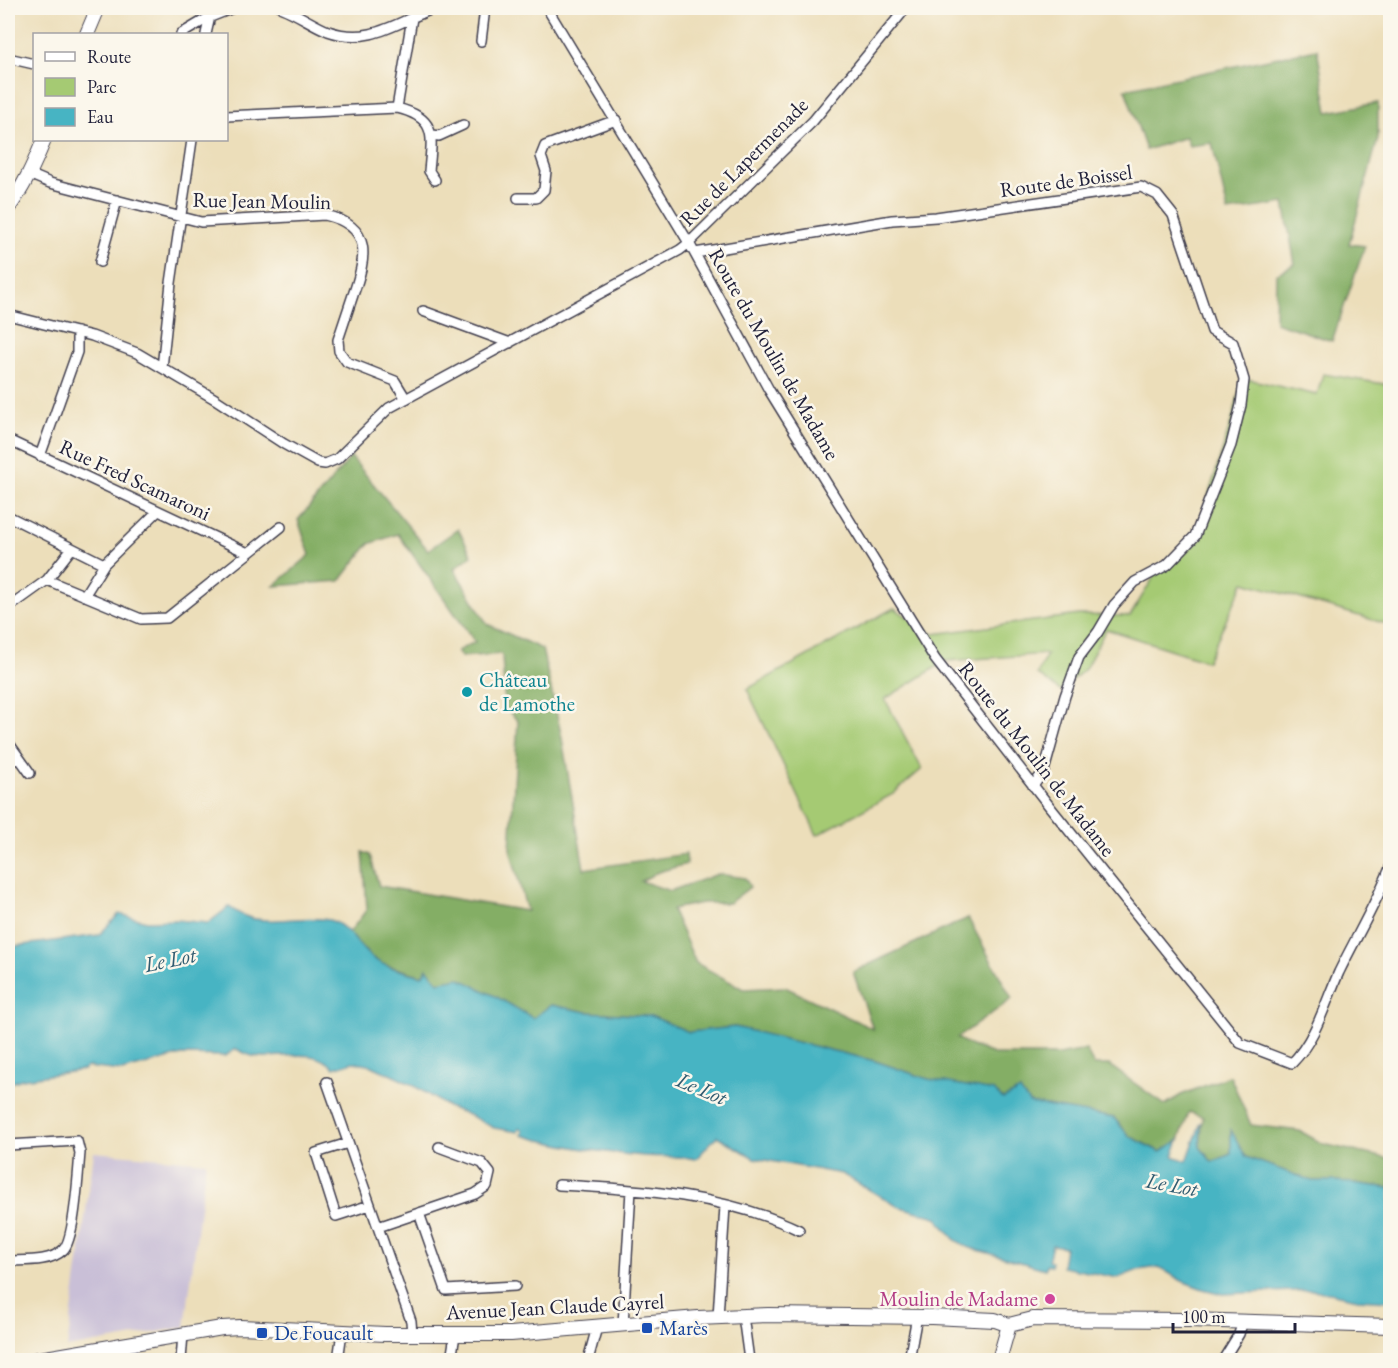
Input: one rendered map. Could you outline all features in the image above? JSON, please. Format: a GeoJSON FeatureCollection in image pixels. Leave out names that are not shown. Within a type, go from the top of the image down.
{"type":"FeatureCollection","features":[{"type":"Feature","properties":{"kind":"main road"},"geometry":{"type":"LineString","coordinates":[[87,33],[98,8]]}},
{"type":"Feature","properties":{"kind":"main road"},"geometry":{"type":"LineString","coordinates":[[8,208],[29,174],[44,141]]}},
{"type":"Feature","properties":{"kind":"main road","name":"Avenue Jean Claude Cayrel"},"geometry":{"type":"LineString","coordinates":[[34,1360],[183,1334],[240,1327],[412,1334],[511,1334],[743,1316],[917,1316],[995,1320],[1009,1325]]}},
{"type":"Feature","properties":{"kind":"main road"},"geometry":{"type":"LineString","coordinates":[[999,1360],[1009,1325],[1033,1318],[1390,1326]]}},
{"type":"Feature","properties":{"kind":"street"},"geometry":{"type":"LineString","coordinates":[[206,33],[212,8]]}},
{"type":"Feature","properties":{"kind":"street"},"geometry":{"type":"LineString","coordinates":[[183,33],[208,18],[233,8]]}},
{"type":"Feature","properties":{"kind":"street"},"geometry":{"type":"LineString","coordinates":[[282,8],[328,30],[363,35],[385,31],[433,8]]}},
{"type":"Feature","properties":{"kind":"street"},"geometry":{"type":"LineString","coordinates":[[481,41],[486,8]]}},
{"type":"Feature","properties":{"kind":"street","name":"Rue de Lapermenade"},"geometry":{"type":"LineString","coordinates":[[547,8],[689,243],[813,121],[906,8]]}},
{"type":"Feature","properties":{"kind":"street"},"geometry":{"type":"LineString","coordinates":[[398,108],[412,18]]}},
{"type":"Feature","properties":{"kind":"street"},"geometry":{"type":"LineString","coordinates":[[8,58],[33,64]]}},
{"type":"Feature","properties":{"kind":"street"},"geometry":{"type":"LineString","coordinates":[[228,116],[398,108],[412,111],[423,120],[433,135],[429,171],[435,180]]}},
{"type":"Feature","properties":{"kind":"street"},"geometry":{"type":"LineString","coordinates":[[518,198],[536,198],[544,190],[546,171],[541,156],[544,146],[616,120]]}},
{"type":"Feature","properties":{"kind":"street"},"geometry":{"type":"LineString","coordinates":[[433,135],[439,136],[463,125]]}},
{"type":"Feature","properties":{"kind":"street"},"geometry":{"type":"LineString","coordinates":[[162,368],[192,141]]}},
{"type":"Feature","properties":{"kind":"street","name":"Rue Jean Moulin"},"geometry":{"type":"LineString","coordinates":[[29,174],[50,183],[201,222],[325,215],[338,218],[361,240],[364,254],[363,267],[338,340],[339,351],[347,362],[395,381],[406,399]]}},
{"type":"Feature","properties":{"kind":"street","name":"Route de Boissel"},"geometry":{"type":"LineString","coordinates":[[695,253],[892,220],[936,218],[1141,187],[1158,195],[1173,214],[1212,331],[1233,343],[1237,351],[1244,380],[1241,405],[1231,444],[1195,536],[1167,565],[1135,582],[1114,605],[1098,632],[1079,657],[1065,696],[1044,771],[1033,786]]}},
{"type":"Feature","properties":{"kind":"street"},"geometry":{"type":"LineString","coordinates":[[100,262],[117,200]]}},
{"type":"Feature","properties":{"kind":"street"},"geometry":{"type":"LineString","coordinates":[[8,315],[113,342],[137,353],[318,463],[325,464],[337,459],[389,408],[689,243]]}},
{"type":"Feature","properties":{"kind":"street","name":"Route du Moulin de Madame"},"geometry":{"type":"LineString","coordinates":[[689,243],[769,390],[929,649],[1033,786],[1240,1043],[1292,1063],[1304,1050],[1390,868]]}},
{"type":"Feature","properties":{"kind":"street"},"geometry":{"type":"LineString","coordinates":[[423,310],[510,343]]}},
{"type":"Feature","properties":{"kind":"street"},"geometry":{"type":"LineString","coordinates":[[40,456],[77,352],[77,332]]}},
{"type":"Feature","properties":{"kind":"street","name":"Rue Fred Scamaroni"},"geometry":{"type":"LineString","coordinates":[[8,441],[248,553]]}},
{"type":"Feature","properties":{"kind":"street"},"geometry":{"type":"LineString","coordinates":[[84,596],[104,564],[158,511]]}},
{"type":"Feature","properties":{"kind":"street"},"geometry":{"type":"LineString","coordinates":[[8,516],[104,564]]}},
{"type":"Feature","properties":{"kind":"street"},"geometry":{"type":"LineString","coordinates":[[47,580],[141,619],[167,618],[281,527]]}},
{"type":"Feature","properties":{"kind":"street"},"geometry":{"type":"LineString","coordinates":[[8,608],[47,580],[72,548]]}},
{"type":"Feature","properties":{"kind":"street"},"geometry":{"type":"LineString","coordinates":[[8,742],[30,772]]}},
{"type":"Feature","properties":{"kind":"street"},"geometry":{"type":"LineString","coordinates":[[8,763],[20,758]]}},
{"type":"Feature","properties":{"kind":"street"},"geometry":{"type":"LineString","coordinates":[[327,1082],[411,1321],[412,1334]]}},
{"type":"Feature","properties":{"kind":"street"},"geometry":{"type":"LineString","coordinates":[[8,1145],[76,1141],[80,1153],[71,1235],[63,1250],[48,1258],[8,1261]]}},
{"type":"Feature","properties":{"kind":"street"},"geometry":{"type":"LineString","coordinates":[[348,1143],[316,1154],[336,1216],[370,1205]]}},
{"type":"Feature","properties":{"kind":"street"},"geometry":{"type":"LineString","coordinates":[[378,1227],[475,1194],[488,1186],[490,1173],[482,1162],[439,1147]]}},
{"type":"Feature","properties":{"kind":"street"},"geometry":{"type":"LineString","coordinates":[[559,1185],[631,1190],[695,1198],[776,1219],[799,1230]]}},
{"type":"Feature","properties":{"kind":"street"},"geometry":{"type":"LineString","coordinates":[[623,1325],[631,1190]]}},
{"type":"Feature","properties":{"kind":"street"},"geometry":{"type":"LineString","coordinates":[[718,1317],[725,1206]]}},
{"type":"Feature","properties":{"kind":"street"},"geometry":{"type":"LineString","coordinates":[[419,1213],[446,1290],[515,1286]]}},
{"type":"Feature","properties":{"kind":"street"},"geometry":{"type":"LineString","coordinates":[[743,1316],[749,1360]]}},
{"type":"Feature","properties":{"kind":"street"},"geometry":{"type":"LineString","coordinates":[[909,1360],[917,1316]]}},
{"type":"Feature","properties":{"kind":"street"},"geometry":{"type":"LineString","coordinates":[[1223,1360],[1239,1334],[1243,1321]]}},
{"type":"Feature","properties":{"kind":"street"},"geometry":{"type":"LineString","coordinates":[[588,1360],[597,1327]]}},
{"type":"Feature","properties":{"kind":"street"},"geometry":{"type":"LineString","coordinates":[[338,1360],[342,1332]]}},
{"type":"Feature","properties":{"kind":"street"},"geometry":{"type":"LineString","coordinates":[[181,1360],[183,1334]]}},
{"type":"Feature","properties":{"kind":"street"},"geometry":{"type":"LineString","coordinates":[[451,1360],[455,1335]]}},
{"type":"Feature","properties":{"kind":"shaded area"},"geometry":{"type":"Polygon","coordinates":[[[94,1152],[206,1162],[185,1327],[67,1348],[94,1152]]]}},
{"type":"Feature","properties":{"kind":"green space"},"geometry":{"type":"Polygon","coordinates":[[[1317,49],[1328,112],[1378,103],[1378,139],[1349,244],[1365,246],[1332,341],[1275,322],[1276,274],[1295,264],[1284,203],[1228,212],[1212,143],[1189,146],[1186,137],[1146,150],[1125,89],[1317,49]]]}},
{"type":"Feature","properties":{"kind":"green space"},"geometry":{"type":"Polygon","coordinates":[[[1323,374],[1390,385],[1390,625],[1244,582],[1207,661],[1106,629],[1085,669],[1060,691],[1037,674],[1047,654],[946,661],[885,699],[922,769],[893,794],[817,835],[747,689],[894,608],[933,634],[1079,615],[1130,616],[1158,570],[1194,542],[1243,378],[1317,395],[1323,374]]]}},
{"type":"Feature","properties":{"kind":"green space"},"geometry":{"type":"Polygon","coordinates":[[[351,457],[428,550],[458,529],[472,555],[454,569],[487,624],[542,649],[562,738],[584,869],[686,854],[687,864],[658,872],[641,881],[670,891],[718,874],[745,878],[750,887],[729,903],[702,903],[672,909],[696,963],[743,989],[785,987],[873,1029],[853,972],[968,918],[1012,999],[957,1038],[996,1055],[1058,1055],[1086,1050],[1094,1065],[1109,1065],[1165,1105],[1181,1095],[1230,1076],[1251,1125],[1300,1131],[1323,1144],[1390,1159],[1390,1188],[1337,1181],[1312,1181],[1246,1157],[1231,1132],[1231,1154],[1212,1162],[1200,1147],[1203,1117],[1189,1112],[1179,1140],[1161,1152],[1129,1136],[1114,1118],[1003,1099],[928,1079],[875,1061],[735,1027],[689,1032],[651,1016],[587,1012],[551,1005],[533,1019],[497,997],[438,983],[427,969],[423,976],[382,964],[370,956],[349,933],[367,909],[363,852],[370,855],[379,886],[527,911],[510,849],[518,721],[505,708],[502,654],[461,657],[457,651],[475,642],[398,534],[369,544],[340,581],[274,586],[310,555],[298,520],[351,457]]]}},
{"type":"Feature","properties":{"kind":"water","name":"Le Lot"},"geometry":{"type":"Polygon","coordinates":[[[229,907],[254,919],[308,918],[335,922],[346,930],[370,956],[382,963],[422,976],[427,968],[438,982],[459,978],[533,1018],[551,1005],[587,1012],[651,1016],[689,1032],[735,1027],[875,1061],[928,1079],[994,1091],[1003,1099],[1020,1090],[1029,1103],[1114,1118],[1129,1136],[1160,1152],[1179,1140],[1173,1156],[1187,1161],[1201,1122],[1200,1147],[1212,1162],[1231,1154],[1231,1130],[1246,1157],[1312,1181],[1337,1181],[1390,1188],[1390,1301],[1358,1299],[1314,1290],[1223,1294],[1182,1281],[1159,1267],[1138,1270],[1118,1278],[1062,1267],[1065,1247],[1052,1245],[1048,1261],[1052,1262],[1051,1266],[1046,1265],[1045,1269],[967,1247],[954,1239],[936,1217],[897,1206],[842,1174],[754,1158],[717,1136],[696,1159],[615,1153],[551,1142],[522,1135],[523,1130],[519,1128],[518,1132],[494,1128],[448,1107],[413,1085],[368,1064],[353,1062],[334,1068],[325,1061],[306,1055],[264,1057],[246,1054],[236,1049],[225,1056],[182,1055],[122,1071],[87,1067],[84,1070],[22,1079],[8,1084],[8,947],[99,935],[119,914],[147,921],[177,920],[208,923],[229,907]]]}},
{"type":"Feature","properties":{"kind":"place","name":"Château de Lamothe"},"geometry":{"type":"Point","coordinates":[467,692]}},
{"type":"Feature","properties":{"kind":"place","name":"Moulin de Madame"},"geometry":{"type":"Point","coordinates":[1050,1299]}},
{"type":"Feature","properties":{"kind":"place","name":"Marès"},"geometry":{"type":"Point","coordinates":[647,1328]}},
{"type":"Feature","properties":{"kind":"place","name":"De Foucault"},"geometry":{"type":"Point","coordinates":[262,1333]}}]}
